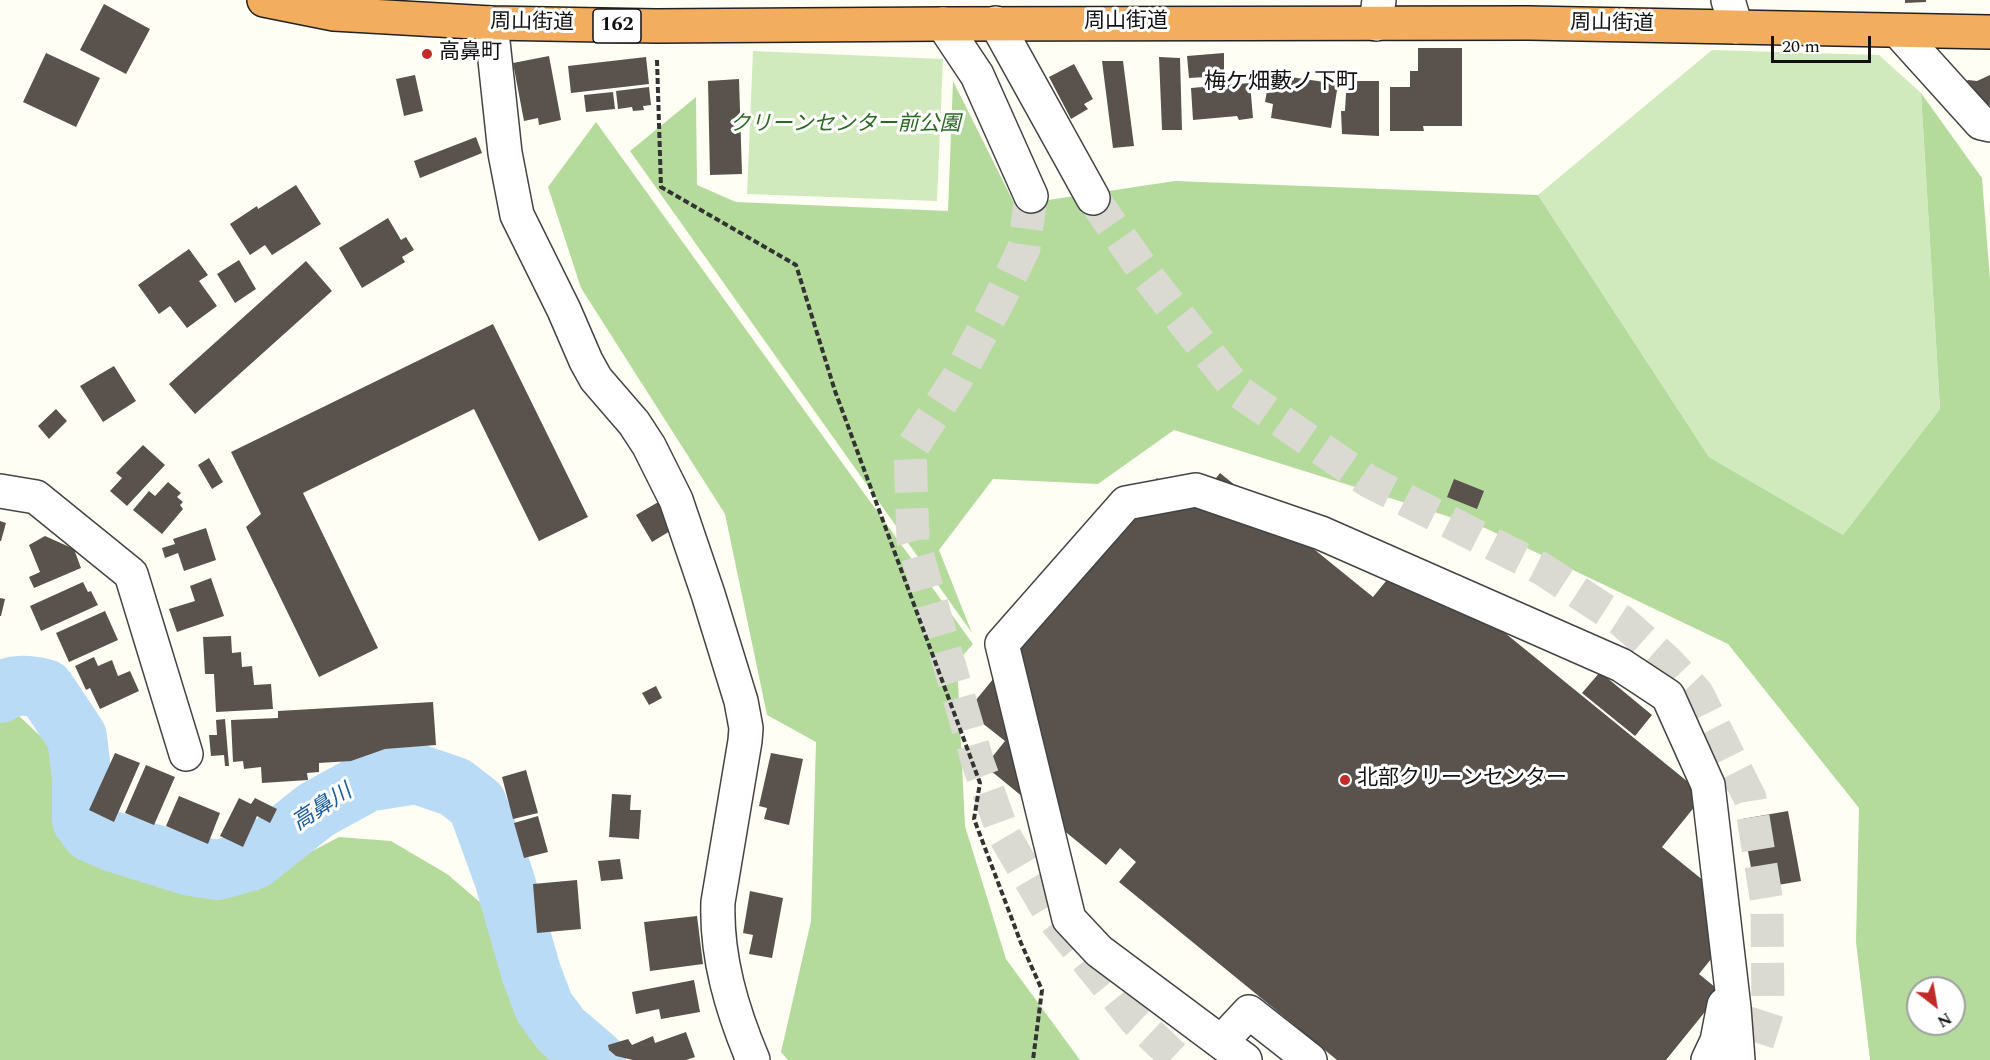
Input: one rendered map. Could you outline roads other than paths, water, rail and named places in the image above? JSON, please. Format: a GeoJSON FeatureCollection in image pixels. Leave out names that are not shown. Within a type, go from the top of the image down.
{"type":"FeatureCollection","features":[{"type":"Feature","properties":{"kind":"highway","name":"周山街道"},"geometry":{"type":"LineString","coordinates":[[264,0],[334,14],[490,23],[656,26],[965,18],[1377,12],[1529,23],[1732,14],[1898,30],[1990,32]]}},
{"type":"Feature","properties":{"kind":"street"},"geometry":{"type":"LineString","coordinates":[[965,18],[977,75],[1031,196]]}},
{"type":"Feature","properties":{"kind":"street"},"geometry":{"type":"LineString","coordinates":[[965,18],[1093,198]]}},
{"type":"Feature","properties":{"kind":"street"},"geometry":{"type":"LineString","coordinates":[[490,23],[505,153],[517,215],[596,379],[634,423],[649,446],[676,500],[741,701],[746,728],[745,741],[718,902],[717,927],[738,1025],[753,1060]]}},
{"type":"Feature","properties":{"kind":"street"},"geometry":{"type":"LineString","coordinates":[[1898,30],[1981,123],[1990,125]]}},
{"type":"Feature","properties":{"kind":"street"},"geometry":{"type":"LineString","coordinates":[[1310,1060],[1249,1012],[1233,1051],[1099,951],[1069,919],[1002,644],[1126,504],[1196,490],[1321,533],[1621,665],[1668,696],[1708,785],[1730,970],[1738,1060]]}},
{"type":"Feature","properties":{"kind":"street"},"geometry":{"type":"LineString","coordinates":[[0,491],[36,497],[131,574],[186,754]]}},
{"type":"Feature","properties":{"kind":"street"},"geometry":{"type":"LineString","coordinates":[[1708,1060],[1717,1041],[1730,970]]}},
{"type":"Feature","properties":{"kind":"waterway","name":"高鼻川"},"geometry":{"type":"LineString","coordinates":[[0,693],[21,686],[45,689],[77,737],[82,779],[82,820],[91,832],[111,841],[191,866],[218,870],[253,860],[316,810],[367,782],[417,774],[455,787],[477,804],[504,878],[531,972],[544,1007],[561,1030],[596,1060]]}},
{"type":"Feature","properties":{"kind":"tunnel"},"geometry":{"type":"LineString","coordinates":[[1031,196],[1024,248],[958,377],[910,451],[913,540],[978,763],[1004,835],[1052,917],[1135,1020],[1178,1060]]}},
{"type":"Feature","properties":{"kind":"tunnel"},"geometry":{"type":"LineString","coordinates":[[1093,198],[1148,277],[1239,392],[1368,481],[1542,569],[1622,621],[1667,661],[1697,693],[1750,798],[1767,903],[1768,1010],[1752,1060]]}},
{"type":"Feature","properties":{"kind":"place","name":"高鼻町"},"geometry":{"type":"Point","coordinates":[427,54]}},
{"type":"Feature","properties":{"kind":"place","name":"北部クリーンセンター"},"geometry":{"type":"Point","coordinates":[1345,780]}},
{"type":"Feature","properties":{"kind":"district","name":"梅ケ畑藪ノ下町"},"geometry":{"type":"Point","coordinates":[1281,84]}},
{"type":"Feature","properties":{"kind":"park label","name":"クリーンセンター前公園"},"geometry":{"type":"Point","coordinates":[845,126]}}]}
